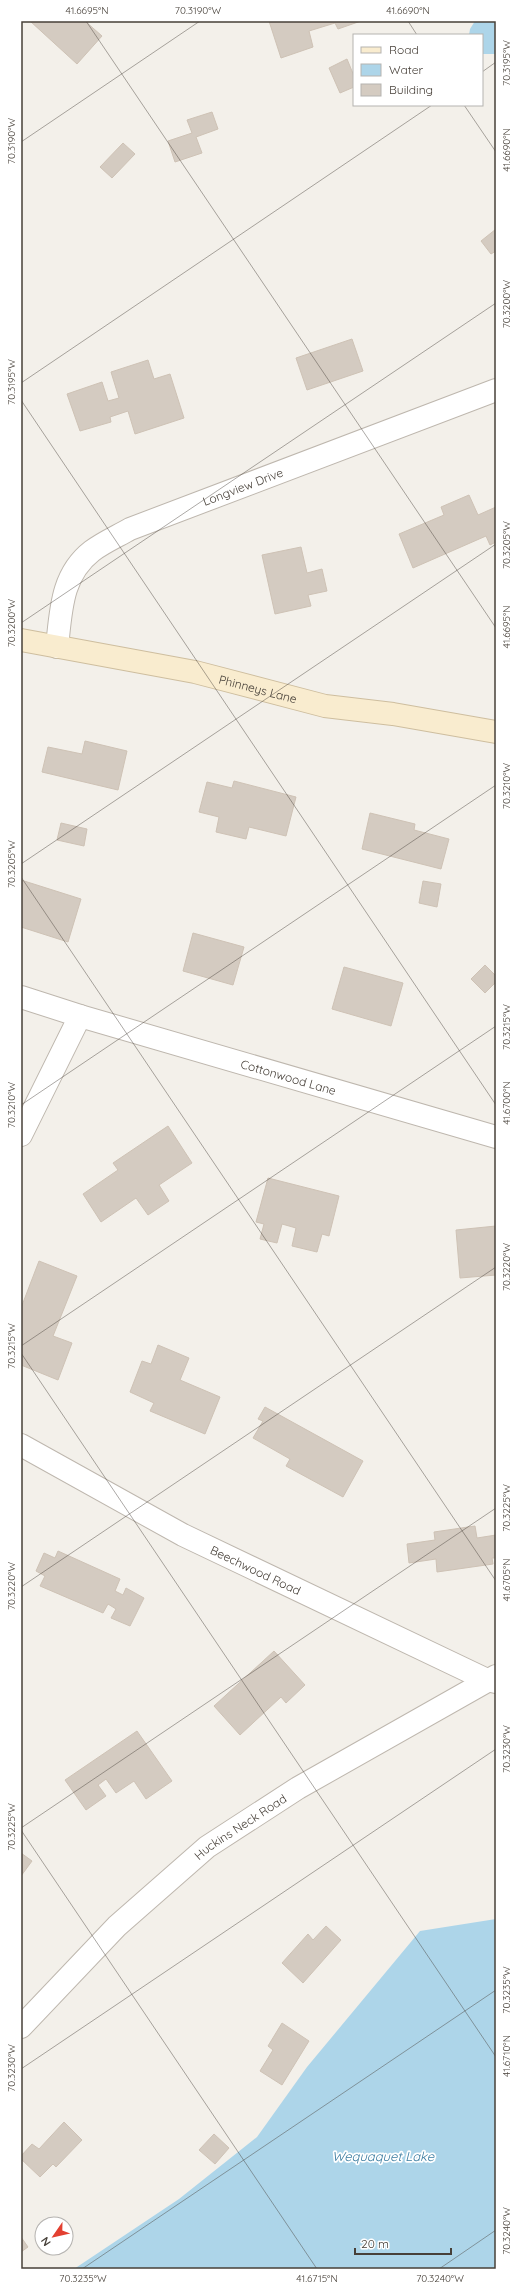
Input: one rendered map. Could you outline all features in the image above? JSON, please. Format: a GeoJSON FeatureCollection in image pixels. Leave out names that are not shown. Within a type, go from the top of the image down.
{"type":"FeatureCollection","features":[{"type":"Feature","properties":{"kind":"main road","name":"Phinneys Lane"},"geometry":{"type":"LineString","coordinates":[[21,640],[195,672],[325,706],[393,714],[496,732]]}},
{"type":"Feature","properties":{"kind":"street","name":"Longview Drive"},"geometry":{"type":"LineString","coordinates":[[57,647],[62,600],[67,583],[76,566],[93,550],[130,529],[496,390]]}},
{"type":"Feature","properties":{"kind":"street","name":"Cottonwood Lane"},"geometry":{"type":"LineString","coordinates":[[21,996],[80,1016],[496,1137]]}},
{"type":"Feature","properties":{"kind":"street"},"geometry":{"type":"LineString","coordinates":[[21,1135],[80,1016]]}},
{"type":"Feature","properties":{"kind":"street","name":"Beechwood Road"},"geometry":{"type":"LineString","coordinates":[[21,1445],[183,1535],[493,1680]]}},
{"type":"Feature","properties":{"kind":"street","name":"Huckins Neck Road"},"geometry":{"type":"LineString","coordinates":[[21,2027],[116,1926],[207,1848],[298,1788],[493,1680]]}},
{"type":"Feature","properties":{"kind":"water"},"geometry":{"type":"Polygon","coordinates":[[[475,21],[496,21],[496,54],[483,54],[483,34],[469,34],[470,29],[475,21]]]}},
{"type":"Feature","properties":{"kind":"water","name":"Wequaquet Lake"},"geometry":{"type":"Polygon","coordinates":[[[496,1919],[496,2269],[74,2269],[179,2199],[257,2137],[307,2067],[420,1931],[496,1919]]]}},
{"type":"Feature","properties":{"kind":"building"},"geometry":{"type":"Polygon","coordinates":[[[30,21],[85,21],[102,36],[77,64],[30,21]]]}},
{"type":"Feature","properties":{"kind":"building"},"geometry":{"type":"Polygon","coordinates":[[[269,21],[361,21],[338,29],[335,23],[309,31],[313,47],[281,58],[269,21]]]}},
{"type":"Feature","properties":{"kind":"building"},"geometry":{"type":"Polygon","coordinates":[[[347,59],[353,74],[353,87],[340,93],[329,68],[347,59]]]}},
{"type":"Feature","properties":{"kind":"building"},"geometry":{"type":"Polygon","coordinates":[[[212,112],[218,129],[196,137],[202,153],[175,162],[168,141],[192,133],[187,120],[212,112]]]}},
{"type":"Feature","properties":{"kind":"building"},"geometry":{"type":"Polygon","coordinates":[[[123,143],[135,154],[112,178],[100,167],[123,143]]]}},
{"type":"Feature","properties":{"kind":"building"},"geometry":{"type":"Polygon","coordinates":[[[496,229],[496,251],[491,254],[481,241],[496,229]]]}},
{"type":"Feature","properties":{"kind":"building"},"geometry":{"type":"Polygon","coordinates":[[[352,339],[363,371],[307,390],[296,358],[352,339]]]}},
{"type":"Feature","properties":{"kind":"building"},"geometry":{"type":"Polygon","coordinates":[[[148,360],[154,379],[170,374],[184,418],[135,434],[128,411],[110,417],[111,422],[80,431],[67,394],[102,382],[108,401],[119,398],[111,372],[148,360]]]}},
{"type":"Feature","properties":{"kind":"building"},"geometry":{"type":"Polygon","coordinates":[[[469,495],[478,515],[496,507],[496,542],[490,545],[486,536],[413,568],[399,534],[444,515],[441,507],[469,495]]]}},
{"type":"Feature","properties":{"kind":"building"},"geometry":{"type":"Polygon","coordinates":[[[301,547],[307,573],[322,569],[327,591],[308,595],[311,606],[275,614],[262,555],[301,547]]]}},
{"type":"Feature","properties":{"kind":"building"},"geometry":{"type":"Polygon","coordinates":[[[85,741],[127,751],[118,790],[42,772],[48,747],[82,754],[85,741]]]}},
{"type":"Feature","properties":{"kind":"building"},"geometry":{"type":"Polygon","coordinates":[[[234,781],[296,797],[286,836],[249,827],[246,839],[216,832],[219,817],[199,812],[207,782],[232,788],[234,781]]]}},
{"type":"Feature","properties":{"kind":"building"},"geometry":{"type":"Polygon","coordinates":[[[370,813],[415,824],[414,830],[449,839],[441,869],[362,849],[370,813]]]}},
{"type":"Feature","properties":{"kind":"building"},"geometry":{"type":"Polygon","coordinates":[[[61,823],[87,829],[84,846],[57,840],[61,823]]]}},
{"type":"Feature","properties":{"kind":"building"},"geometry":{"type":"Polygon","coordinates":[[[21,880],[81,899],[68,942],[21,927],[21,880]]]}},
{"type":"Feature","properties":{"kind":"building"},"geometry":{"type":"Polygon","coordinates":[[[423,881],[441,884],[437,907],[419,903],[423,881]]]}},
{"type":"Feature","properties":{"kind":"building"},"geometry":{"type":"Polygon","coordinates":[[[193,933],[244,947],[233,985],[183,971],[193,933]]]}},
{"type":"Feature","properties":{"kind":"building"},"geometry":{"type":"Polygon","coordinates":[[[485,965],[496,976],[496,982],[485,993],[471,979],[485,965]]]}},
{"type":"Feature","properties":{"kind":"building"},"geometry":{"type":"Polygon","coordinates":[[[344,967],[403,983],[391,1026],[332,1009],[344,967]]]}},
{"type":"Feature","properties":{"kind":"building"},"geometry":{"type":"Polygon","coordinates":[[[168,1126],[192,1163],[159,1185],[169,1201],[148,1215],[136,1198],[101,1222],[83,1194],[118,1170],[113,1163],[168,1126]]]}},
{"type":"Feature","properties":{"kind":"building"},"geometry":{"type":"Polygon","coordinates":[[[268,1178],[339,1196],[329,1236],[322,1234],[317,1252],[292,1246],[296,1228],[282,1224],[277,1243],[260,1239],[264,1224],[256,1222],[268,1178]]]}},
{"type":"Feature","properties":{"kind":"building"},"geometry":{"type":"Polygon","coordinates":[[[496,1226],[496,1275],[460,1278],[456,1230],[496,1226]]]}},
{"type":"Feature","properties":{"kind":"building"},"geometry":{"type":"Polygon","coordinates":[[[39,1261],[77,1276],[53,1336],[72,1343],[58,1380],[21,1365],[21,1308],[39,1261]]]}},
{"type":"Feature","properties":{"kind":"building"},"geometry":{"type":"Polygon","coordinates":[[[158,1345],[189,1358],[180,1380],[220,1397],[205,1434],[150,1411],[154,1403],[130,1392],[142,1361],[151,1364],[158,1345]]]}},
{"type":"Feature","properties":{"kind":"building"},"geometry":{"type":"Polygon","coordinates":[[[265,1407],[363,1461],[343,1497],[286,1466],[290,1459],[253,1438],[263,1421],[258,1419],[265,1407]]]}},
{"type":"Feature","properties":{"kind":"building"},"geometry":{"type":"Polygon","coordinates":[[[475,1526],[477,1538],[496,1535],[496,1558],[492,1558],[493,1564],[437,1572],[436,1559],[409,1563],[407,1544],[435,1540],[434,1532],[475,1526]]]}},
{"type":"Feature","properties":{"kind":"building"},"geometry":{"type":"Polygon","coordinates":[[[58,1551],[120,1579],[115,1591],[123,1595],[126,1588],[144,1598],[130,1626],[111,1618],[116,1609],[108,1604],[103,1613],[40,1586],[45,1576],[36,1571],[44,1553],[55,1558],[58,1551]]]}},
{"type":"Feature","properties":{"kind":"building"},"geometry":{"type":"Polygon","coordinates":[[[274,1651],[305,1685],[286,1703],[281,1697],[240,1735],[214,1706],[274,1651]]]}},
{"type":"Feature","properties":{"kind":"building"},"geometry":{"type":"Polygon","coordinates":[[[137,1731],[172,1781],[146,1799],[134,1781],[116,1793],[106,1779],[98,1785],[106,1796],[86,1810],[65,1780],[137,1731]]]}},
{"type":"Feature","properties":{"kind":"building"},"geometry":{"type":"Polygon","coordinates":[[[21,1853],[32,1861],[21,1876],[21,1853]]]}},
{"type":"Feature","properties":{"kind":"building"},"geometry":{"type":"Polygon","coordinates":[[[326,1926],[341,1940],[303,1983],[282,1963],[308,1934],[313,1940],[326,1926]]]}},
{"type":"Feature","properties":{"kind":"building"},"geometry":{"type":"Polygon","coordinates":[[[282,2023],[309,2041],[282,2085],[260,2071],[273,2050],[268,2046],[282,2023]]]}},
{"type":"Feature","properties":{"kind":"building"},"geometry":{"type":"Polygon","coordinates":[[[64,2122],[82,2140],[56,2167],[53,2164],[40,2177],[21,2159],[21,2156],[32,2144],[39,2149],[64,2122]]]}},
{"type":"Feature","properties":{"kind":"building"},"geometry":{"type":"Polygon","coordinates":[[[214,2134],[229,2148],[215,2164],[199,2150],[214,2134]]]}},
{"type":"Feature","properties":{"kind":"building"},"geometry":{"type":"Polygon","coordinates":[[[21,2237],[28,2247],[21,2252],[21,2237]]]}}]}
